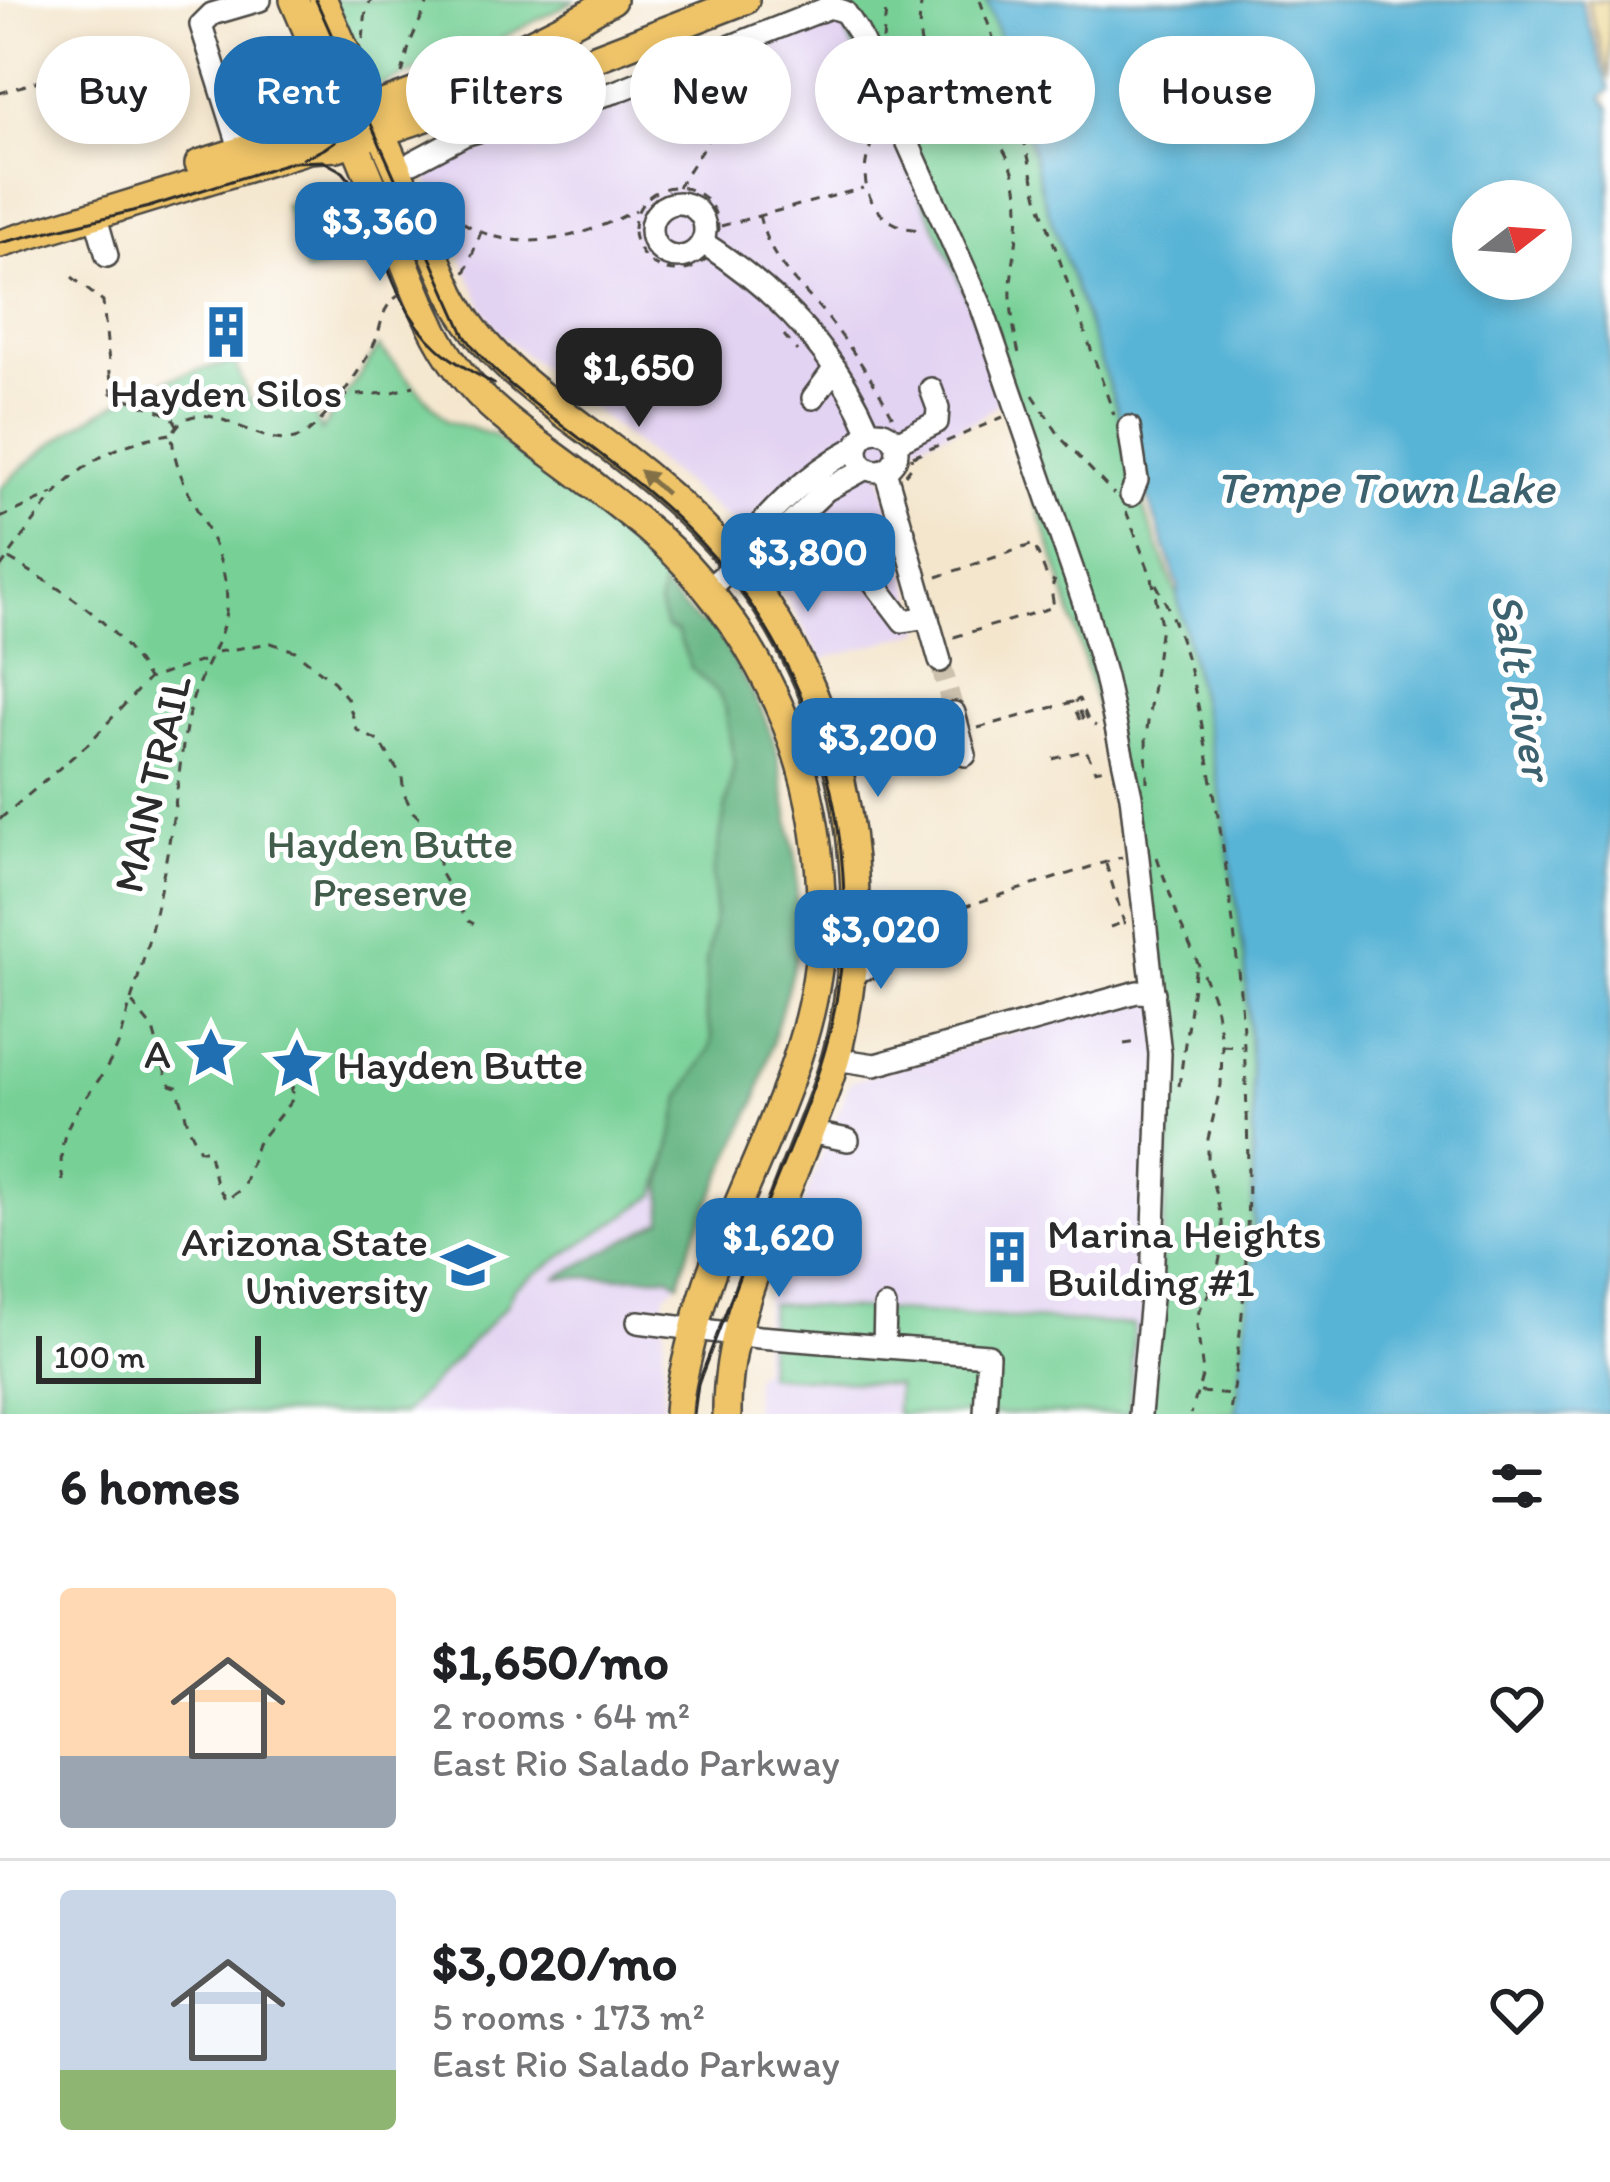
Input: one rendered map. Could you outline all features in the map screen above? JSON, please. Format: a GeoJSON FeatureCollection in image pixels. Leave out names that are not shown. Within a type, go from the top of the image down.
{"type":"FeatureCollection","features":[{"type":"Feature","properties":{"kind":"main road"},"geometry":{"type":"LineString","coordinates":[[294,0],[314,36]]}},
{"type":"Feature","properties":{"kind":"main road"},"geometry":{"type":"LineString","coordinates":[[322,0],[334,36]]}},
{"type":"Feature","properties":{"kind":"main road"},"geometry":{"type":"LineString","coordinates":[[382,116],[521,52],[612,0]]}},
{"type":"Feature","properties":{"kind":"main road"},"geometry":{"type":"LineString","coordinates":[[382,120],[551,75],[745,0]]}},
{"type":"Feature","properties":{"kind":"main road"},"geometry":{"type":"LineString","coordinates":[[0,226],[274,144]]}},
{"type":"Feature","properties":{"kind":"main road"},"geometry":{"type":"LineString","coordinates":[[0,244],[320,144]]}},
{"type":"Feature","properties":{"kind":"main road"},"geometry":{"type":"LineString","coordinates":[[368,144],[416,287],[457,369],[477,392],[669,547],[734,623],[778,696],[804,769],[819,848],[826,984],[817,1035],[820,1048],[835,1059]]}},
{"type":"Feature","properties":{"kind":"main road"},"geometry":{"type":"LineString","coordinates":[[372,144],[459,309],[488,349],[689,514],[735,565],[788,642],[829,736],[851,834],[857,913],[853,971],[835,1059],[736,1333],[727,1373],[727,1414]]}},
{"type":"Feature","properties":{"kind":"main road"},"geometry":{"type":"LineString","coordinates":[[678,1414],[698,1306],[777,1113],[806,1020],[821,936]]}},
{"type":"Feature","properties":{"kind":"main road"},"geometry":{"type":"LineString","coordinates":[[777,1113],[800,1074],[835,1059]]}},
{"type":"Feature","properties":{"kind":"lane"},"geometry":{"type":"LineString","coordinates":[[241,151],[201,25],[212,14],[260,0]]}},
{"type":"Feature","properties":{"kind":"lane"},"geometry":{"type":"LineString","coordinates":[[757,36],[830,7],[840,8],[860,36]]}},
{"type":"Feature","properties":{"kind":"lane"},"geometry":{"type":"LineString","coordinates":[[414,166],[464,135],[630,86]]}},
{"type":"Feature","properties":{"kind":"lane"},"geometry":{"type":"LineString","coordinates":[[907,144],[982,308],[1085,606],[1124,763],[1142,873],[1160,1054],[1152,1288],[1140,1414]]}},
{"type":"Feature","properties":{"kind":"lane"},"geometry":{"type":"LineString","coordinates":[[708,245],[680,257],[649,250],[655,216],[678,203],[695,210],[708,245],[790,309],[823,384],[851,391],[869,454],[904,532],[928,617],[947,654]]}},
{"type":"Feature","properties":{"kind":"lane"},"geometry":{"type":"LineString","coordinates":[[94,214],[107,256]]}},
{"type":"Feature","properties":{"kind":"lane"},"geometry":{"type":"LineString","coordinates":[[707,590],[735,565],[757,556],[869,454],[896,458],[899,441],[937,422],[931,389]]}},
{"type":"Feature","properties":{"kind":"lane"},"geometry":{"type":"LineString","coordinates":[[1122,422],[1137,480],[1131,495]]}},
{"type":"Feature","properties":{"kind":"lane"},"geometry":{"type":"LineString","coordinates":[[904,532],[863,568],[903,620],[928,617]]}},
{"type":"Feature","properties":{"kind":"lane"},"geometry":{"type":"LineString","coordinates":[[954,713],[965,755]]}},
{"type":"Feature","properties":{"kind":"lane"},"geometry":{"type":"LineString","coordinates":[[835,1059],[875,1065],[1137,992],[1154,994]]}},
{"type":"Feature","properties":{"kind":"lane"},"geometry":{"type":"LineString","coordinates":[[809,1132],[848,1140]]}},
{"type":"Feature","properties":{"kind":"lane"},"geometry":{"type":"LineString","coordinates":[[884,1347],[885,1307]]}},
{"type":"Feature","properties":{"kind":"lane"},"geometry":{"type":"LineString","coordinates":[[638,1322],[988,1355],[985,1414]]}},
{"type":"Feature","properties":{"kind":"path"},"geometry":{"type":"LineString","coordinates":[[363,36],[371,0]]}},
{"type":"Feature","properties":{"kind":"path"},"geometry":{"type":"LineString","coordinates":[[389,79],[401,75],[428,0]]}},
{"type":"Feature","properties":{"kind":"path"},"geometry":{"type":"LineString","coordinates":[[980,0],[992,36]]}},
{"type":"Feature","properties":{"kind":"path"},"geometry":{"type":"LineString","coordinates":[[0,93],[36,82]]}},
{"type":"Feature","properties":{"kind":"path"},"geometry":{"type":"LineString","coordinates":[[678,187],[705,144]]}},
{"type":"Feature","properties":{"kind":"path"},"geometry":{"type":"LineString","coordinates":[[871,144],[865,188],[877,212],[901,227],[932,229],[944,224]]}},
{"type":"Feature","properties":{"kind":"path"},"geometry":{"type":"LineString","coordinates":[[1025,144],[1040,201],[1122,422]]}},
{"type":"Feature","properties":{"kind":"path"},"geometry":{"type":"LineString","coordinates":[[414,166],[457,218],[522,242],[564,239],[605,226],[638,210],[657,190],[678,187],[697,192],[708,201],[713,272]]}},
{"type":"Feature","properties":{"kind":"path"},"geometry":{"type":"LineString","coordinates":[[638,210],[634,237],[660,268],[674,271],[759,215],[865,188]]}},
{"type":"Feature","properties":{"kind":"path"},"geometry":{"type":"LineString","coordinates":[[759,215],[767,248],[827,318],[883,398],[899,441],[911,457],[1017,411]]}},
{"type":"Feature","properties":{"kind":"path"},"geometry":{"type":"LineString","coordinates":[[463,278],[482,230]]}},
{"type":"Feature","properties":{"kind":"path"},"geometry":{"type":"LineString","coordinates":[[72,277],[103,302],[112,393],[172,416],[177,425]]}},
{"type":"Feature","properties":{"kind":"path"},"geometry":{"type":"LineString","coordinates":[[0,568],[55,494],[86,463],[105,452],[172,434],[191,415],[214,416],[261,438],[290,440],[314,428],[376,340],[388,303],[416,287]]}},
{"type":"Feature","properties":{"kind":"path"},"geometry":{"type":"LineString","coordinates":[[781,332],[823,384]]}},
{"type":"Feature","properties":{"kind":"path"},"geometry":{"type":"LineString","coordinates":[[338,396],[390,393],[414,386]]}},
{"type":"Feature","properties":{"kind":"path","name":"MAIN TRAIL"},"geometry":{"type":"LineString","coordinates":[[63,1181],[59,1161],[68,1120],[116,1049],[130,1002],[170,838],[190,709],[214,655],[228,607],[212,534],[178,472],[172,434]]}},
{"type":"Feature","properties":{"kind":"path"},"geometry":{"type":"LineString","coordinates":[[0,518],[55,494]]}},
{"type":"Feature","properties":{"kind":"path"},"geometry":{"type":"LineString","coordinates":[[935,577],[1034,544],[1048,579],[1054,581],[1054,607],[951,638],[947,654]]}},
{"type":"Feature","properties":{"kind":"path"},"geometry":{"type":"LineString","coordinates":[[8,558],[105,621],[129,646],[148,679]]}},
{"type":"Feature","properties":{"kind":"path"},"geometry":{"type":"LineString","coordinates":[[1152,578],[1178,623],[1197,698],[1220,825],[1244,1046],[1246,1243],[1230,1414]]}},
{"type":"Feature","properties":{"kind":"path"},"geometry":{"type":"LineString","coordinates":[[0,819],[89,743],[148,679],[214,655],[271,643],[295,651],[334,682],[347,698],[357,730],[380,742],[402,778],[413,812],[433,831],[441,874],[466,920],[474,924]]}},
{"type":"Feature","properties":{"kind":"path"},"geometry":{"type":"LineString","coordinates":[[974,729],[1072,702],[1081,723],[1079,699],[1095,726],[1115,722]]}},
{"type":"Feature","properties":{"kind":"path"},"geometry":{"type":"LineString","coordinates":[[1053,759],[1086,750],[1095,770],[1124,763]]}},
{"type":"Feature","properties":{"kind":"path"},"geometry":{"type":"LineString","coordinates":[[963,908],[1124,857]]}},
{"type":"Feature","properties":{"kind":"path"},"geometry":{"type":"LineString","coordinates":[[1106,862],[1129,937]]}},
{"type":"Feature","properties":{"kind":"path"},"geometry":{"type":"LineString","coordinates":[[1160,1118],[1180,1080],[1198,962]]}},
{"type":"Feature","properties":{"kind":"path"},"geometry":{"type":"LineString","coordinates":[[130,1002],[153,1030],[166,1076],[183,1100],[200,1150],[208,1150],[226,1200],[243,1187],[256,1144],[296,1095],[291,1091],[296,1079]]}},
{"type":"Feature","properties":{"kind":"path"},"geometry":{"type":"LineString","coordinates":[[1222,1045],[1244,1046]]}},
{"type":"Feature","properties":{"kind":"path"},"geometry":{"type":"LineString","coordinates":[[1223,1243],[1246,1243]]}},
{"type":"Feature","properties":{"kind":"path"},"geometry":{"type":"LineString","coordinates":[[1152,1288],[1210,1291]]}},
{"type":"Feature","properties":{"kind":"path"},"geometry":{"type":"LineString","coordinates":[[1200,1392],[1232,1395]]}},
{"type":"Feature","properties":{"kind":"shaded area"},"geometry":{"type":"Polygon","coordinates":[[[837,11],[848,36],[815,36],[815,144],[898,144],[969,301],[1001,390],[996,405],[978,419],[878,460],[922,631],[822,659],[773,576],[773,564],[735,525],[498,332],[421,166],[464,144],[606,144],[606,93],[630,85],[630,144],[791,144],[791,36],[767,36],[837,11]]]}},
{"type":"Feature","properties":{"kind":"shaded area"},"geometry":{"type":"Polygon","coordinates":[[[1164,986],[1173,1097],[1148,1414],[753,1414],[765,1302],[850,1082],[1164,986]]]}},
{"type":"Feature","properties":{"kind":"shaded area","name":"Arizona State University"},"geometry":{"type":"Polygon","coordinates":[[[746,1113],[679,1283],[664,1295],[663,1414],[0,1414],[746,1113]]]}},
{"type":"Feature","properties":{"kind":"green space"},"geometry":{"type":"Polygon","coordinates":[[[329,0],[576,0],[506,36],[406,36],[406,75],[382,85],[382,36],[347,36],[329,0]]]}},
{"type":"Feature","properties":{"kind":"green space"},"geometry":{"type":"Polygon","coordinates":[[[832,0],[986,0],[999,36],[848,36],[832,0]]]}},
{"type":"Feature","properties":{"kind":"green space"},"geometry":{"type":"Polygon","coordinates":[[[898,144],[1030,144],[1042,193],[1124,427],[1132,479],[1177,595],[1222,801],[1245,961],[1253,1103],[1253,1257],[1236,1414],[1148,1414],[1173,1097],[1164,986],[1119,787],[1060,574],[969,301],[898,144]]]}},
{"type":"Feature","properties":{"kind":"green space"},"geometry":{"type":"Polygon","coordinates":[[[327,192],[348,260],[306,272],[285,205],[327,192]]]}},
{"type":"Feature","properties":{"kind":"green space","name":"Hayden Butte Preserve"},"geometry":{"type":"Polygon","coordinates":[[[379,347],[447,421],[493,435],[583,504],[658,572],[664,582],[661,588],[716,643],[787,912],[673,1137],[656,1195],[514,1288],[506,1306],[403,1414],[0,1414],[0,489],[43,451],[119,402],[172,378],[235,362],[250,401],[278,397],[292,410],[312,406],[321,431],[379,347]]]}},
{"type":"Feature","properties":{"kind":"green space"},"geometry":{"type":"Polygon","coordinates":[[[662,586],[699,623],[713,624],[762,711],[776,747],[797,864],[796,957],[756,1101],[689,1248],[679,1283],[668,1276],[556,1278],[663,1220],[662,1186],[681,1097],[710,1049],[712,1037],[706,1017],[706,963],[715,914],[713,875],[734,763],[725,707],[718,693],[691,668],[677,632],[666,628],[659,605],[662,586]]]}},
{"type":"Feature","properties":{"kind":"green space"},"geometry":{"type":"Polygon","coordinates":[[[770,1304],[1134,1325],[1129,1414],[896,1414],[897,1385],[766,1375],[770,1304]]]}},
{"type":"Feature","properties":{"kind":"sand"},"geometry":{"type":"Polygon","coordinates":[[[1587,0],[1610,0],[1610,79],[1587,0]]]}},
{"type":"Feature","properties":{"kind":"water","name":"Tempe Town Lake"},"geometry":{"type":"Polygon","coordinates":[[[986,0],[1581,0],[1610,90],[1603,97],[1610,109],[1610,1414],[1236,1414],[1253,1257],[1253,1103],[1245,961],[1222,801],[1179,588],[1042,193],[1030,144],[1095,144],[1095,36],[999,36],[986,0]]]}},
{"type":"Feature","properties":{"kind":"tunnel"},"geometry":{"type":"LineString","coordinates":[[940,661],[954,713]]}},
{"type":"Feature","properties":{"kind":"tram line"},"geometry":{"type":"LineString","coordinates":[[316,0],[465,336],[511,385],[637,483],[703,545],[745,596],[780,652],[807,712],[827,774],[844,904],[841,970],[829,1035],[698,1384],[694,1414]]}},
{"type":"Feature","properties":{"kind":"tram line"},"geometry":{"type":"LineString","coordinates":[[303,158],[331,144]]}},
{"type":"Feature","properties":{"kind":"tram line"},"geometry":{"type":"LineString","coordinates":[[0,243],[149,207],[291,162],[323,161],[343,172],[356,188],[399,293],[422,332],[451,358],[494,384]]}},
{"type":"Feature","properties":{"kind":"place","name":"Hayden Silos"},"geometry":{"type":"Point","coordinates":[226,332]}},
{"type":"Feature","properties":{"kind":"place","name":"A"},"geometry":{"type":"Point","coordinates":[211,1053]}},
{"type":"Feature","properties":{"kind":"place","name":"Hayden Butte"},"geometry":{"type":"Point","coordinates":[297,1064]}},
{"type":"Feature","properties":{"kind":"place","name":"Marina Heights Building #1"},"geometry":{"type":"Point","coordinates":[1007,1257]}},
{"type":"Feature","properties":{"kind":"place","name":"Arizona State University"},"geometry":{"type":"Point","coordinates":[468,1265]}},
{"type":"Feature","properties":{"kind":"water label","name":"Salt River"},"geometry":{"type":"Point","coordinates":[1523,686]}}]}
